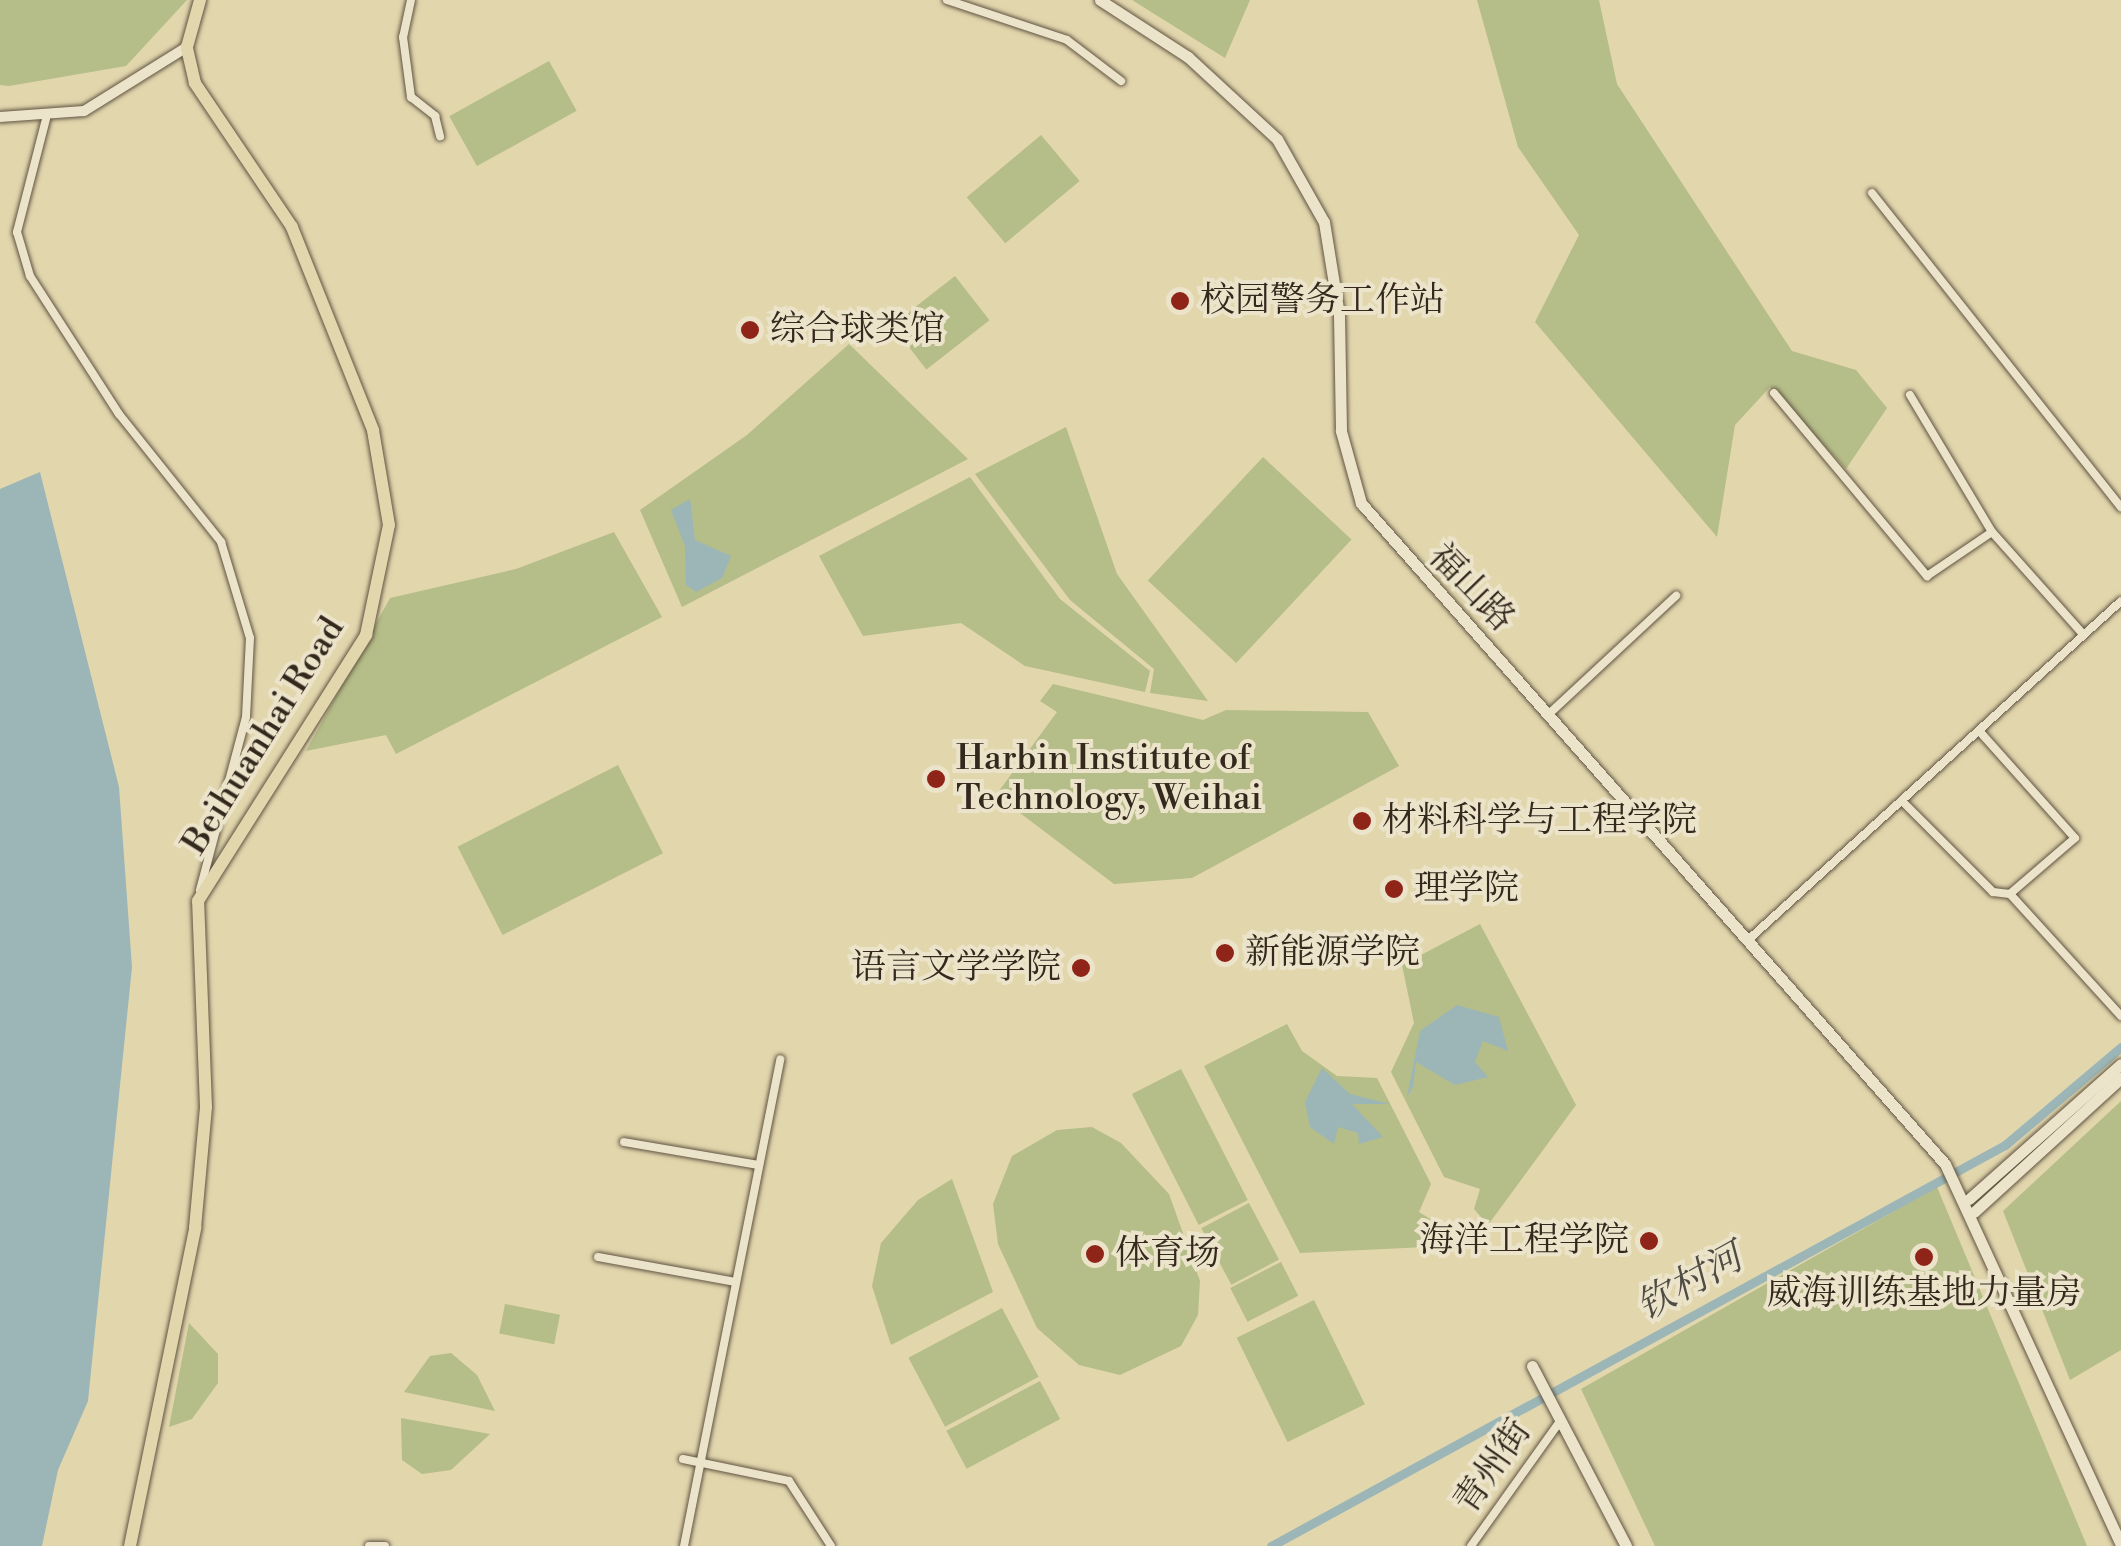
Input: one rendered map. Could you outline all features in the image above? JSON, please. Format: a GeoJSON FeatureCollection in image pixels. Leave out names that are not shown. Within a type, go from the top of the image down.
{"type":"FeatureCollection","features":[{"type":"Feature","properties":{"kind":"main road"},"geometry":{"type":"LineString","coordinates":[[187,47],[200,0]]}},
{"type":"Feature","properties":{"kind":"main road","name":"福山路"},"geometry":{"type":"LineString","coordinates":[[1100,0],[1188,57],[1277,139],[1324,222],[1339,315],[1341,431],[1361,503],[1551,712],[1746,943],[1945,1164],[1968,1198],[2121,1546]]}},
{"type":"Feature","properties":{"kind":"main road","name":"Beihuanhai Road"},"geometry":{"type":"LineString","coordinates":[[130,1546],[194,1228],[206,1108],[198,901],[366,635],[389,525],[372,430],[321,296],[266,183],[195,83],[187,47]]}},
{"type":"Feature","properties":{"kind":"main road"},"geometry":{"type":"LineString","coordinates":[[1968,1198],[2121,1064]]}},
{"type":"Feature","properties":{"kind":"main road"},"geometry":{"type":"LineString","coordinates":[[1974,1212],[2121,1078]]}},
{"type":"Feature","properties":{"kind":"main road"},"geometry":{"type":"LineString","coordinates":[[1532,1366],[1626,1546]]}},
{"type":"Feature","properties":{"kind":"street"},"geometry":{"type":"LineString","coordinates":[[411,0],[403,37],[410,97],[435,116],[440,136]]}},
{"type":"Feature","properties":{"kind":"street"},"geometry":{"type":"LineString","coordinates":[[947,0],[1067,40],[1122,81]]}},
{"type":"Feature","properties":{"kind":"street"},"geometry":{"type":"LineString","coordinates":[[0,117],[46,119],[124,93],[187,47]]}},
{"type":"Feature","properties":{"kind":"street"},"geometry":{"type":"LineString","coordinates":[[46,119],[19,217],[30,276],[119,414],[221,542],[250,638],[246,717],[198,901]]}},
{"type":"Feature","properties":{"kind":"street"},"geometry":{"type":"LineString","coordinates":[[1872,193],[2121,507]]}},
{"type":"Feature","properties":{"kind":"street"},"geometry":{"type":"LineString","coordinates":[[1774,393],[1927,576],[1992,532]]}},
{"type":"Feature","properties":{"kind":"street"},"geometry":{"type":"LineString","coordinates":[[1910,395],[1992,532],[2083,634]]}},
{"type":"Feature","properties":{"kind":"street"},"geometry":{"type":"LineString","coordinates":[[1551,712],[1676,596]]}},
{"type":"Feature","properties":{"kind":"street"},"geometry":{"type":"LineString","coordinates":[[1746,943],[2121,602]]}},
{"type":"Feature","properties":{"kind":"street"},"geometry":{"type":"LineString","coordinates":[[1981,733],[2074,838],[2010,894]]}},
{"type":"Feature","properties":{"kind":"street"},"geometry":{"type":"LineString","coordinates":[[1904,802],[1993,892],[2010,894],[2121,1016]]}},
{"type":"Feature","properties":{"kind":"street"},"geometry":{"type":"LineString","coordinates":[[684,1546],[780,1059]]}},
{"type":"Feature","properties":{"kind":"street"},"geometry":{"type":"LineString","coordinates":[[624,1142],[759,1166]]}},
{"type":"Feature","properties":{"kind":"street"},"geometry":{"type":"LineString","coordinates":[[598,1257],[736,1282]]}},
{"type":"Feature","properties":{"kind":"street","name":"青州街"},"geometry":{"type":"LineString","coordinates":[[1471,1546],[1561,1420]]}},
{"type":"Feature","properties":{"kind":"street"},"geometry":{"type":"LineString","coordinates":[[683,1458],[789,1481],[831,1546]]}},
{"type":"Feature","properties":{"kind":"street"},"geometry":{"type":"LineString","coordinates":[[369,1546],[384,1546]]}},
{"type":"Feature","properties":{"kind":"green space"},"geometry":{"type":"Polygon","coordinates":[[[0,0],[187,0],[126,66],[9,86],[0,85],[0,0]]]}},
{"type":"Feature","properties":{"kind":"green space"},"geometry":{"type":"Polygon","coordinates":[[[1132,0],[1250,0],[1225,58],[1132,0]]]}},
{"type":"Feature","properties":{"kind":"green space"},"geometry":{"type":"Polygon","coordinates":[[[1477,0],[1599,0],[1617,84],[1792,351],[1856,370],[1887,408],[1846,469],[1770,387],[1735,425],[1717,537],[1535,322],[1579,235],[1518,147],[1477,0]]]}},
{"type":"Feature","properties":{"kind":"green space"},"geometry":{"type":"Polygon","coordinates":[[[549,61],[577,111],[477,166],[449,116],[549,61]]]}},
{"type":"Feature","properties":{"kind":"green space"},"geometry":{"type":"Polygon","coordinates":[[[1041,135],[1080,181],[1005,243],[967,197],[1041,135]]]}},
{"type":"Feature","properties":{"kind":"green space"},"geometry":{"type":"Polygon","coordinates":[[[955,276],[989,320],[926,369],[892,325],[955,276]]]}},
{"type":"Feature","properties":{"kind":"green space"},"geometry":{"type":"Polygon","coordinates":[[[849,344],[968,459],[682,607],[640,510],[747,435],[849,344]]]}},
{"type":"Feature","properties":{"kind":"green space"},"geometry":{"type":"Polygon","coordinates":[[[1066,427],[1117,574],[1208,701],[1150,693],[1154,669],[1070,600],[975,474],[1066,427]]]}},
{"type":"Feature","properties":{"kind":"green space"},"geometry":{"type":"Polygon","coordinates":[[[1263,457],[1351,540],[1236,663],[1148,581],[1263,457]]]}},
{"type":"Feature","properties":{"kind":"green space"},"geometry":{"type":"Polygon","coordinates":[[[970,477],[1060,599],[1150,671],[1145,692],[1025,666],[961,623],[863,636],[819,556],[970,477]]]}},
{"type":"Feature","properties":{"kind":"green space"},"geometry":{"type":"Polygon","coordinates":[[[614,532],[662,617],[396,754],[386,735],[306,751],[390,598],[516,569],[614,532]]]}},
{"type":"Feature","properties":{"kind":"green space"},"geometry":{"type":"Polygon","coordinates":[[[1053,684],[1203,720],[1226,710],[1368,712],[1399,766],[1192,878],[1114,884],[996,795],[1057,712],[1040,701],[1053,684]]]}},
{"type":"Feature","properties":{"kind":"green space"},"geometry":{"type":"Polygon","coordinates":[[[618,765],[663,853],[503,935],[458,847],[618,765]]]}},
{"type":"Feature","properties":{"kind":"green space"},"geometry":{"type":"Polygon","coordinates":[[[1480,924],[1576,1105],[1488,1225],[1474,1209],[1480,1189],[1444,1177],[1391,1072],[1414,1023],[1402,965],[1480,924]]]}},
{"type":"Feature","properties":{"kind":"green space"},"geometry":{"type":"Polygon","coordinates":[[[1287,1024],[1302,1051],[1337,1076],[1377,1078],[1431,1184],[1419,1212],[1442,1226],[1446,1246],[1300,1253],[1204,1066],[1287,1024]]]}},
{"type":"Feature","properties":{"kind":"green space"},"geometry":{"type":"Polygon","coordinates":[[[1181,1069],[1248,1200],[1199,1225],[1132,1094],[1181,1069]]]}},
{"type":"Feature","properties":{"kind":"green space"},"geometry":{"type":"Polygon","coordinates":[[[2121,1101],[2121,1350],[2070,1380],[2003,1211],[2121,1101]]]}},
{"type":"Feature","properties":{"kind":"green space"},"geometry":{"type":"Polygon","coordinates":[[[1092,1127],[1121,1143],[1169,1194],[1200,1281],[1198,1315],[1181,1346],[1120,1375],[1079,1365],[1037,1328],[998,1244],[993,1204],[1012,1156],[1057,1130],[1092,1127]]]}},
{"type":"Feature","properties":{"kind":"green space"},"geometry":{"type":"Polygon","coordinates":[[[952,1179],[993,1292],[891,1345],[872,1286],[881,1243],[918,1200],[952,1179]]]}},
{"type":"Feature","properties":{"kind":"green space"},"geometry":{"type":"Polygon","coordinates":[[[1937,1187],[2087,1546],[1655,1546],[1581,1389],[1937,1187]]]}},
{"type":"Feature","properties":{"kind":"green space"},"geometry":{"type":"Polygon","coordinates":[[[1249,1203],[1279,1260],[1231,1285],[1201,1228],[1249,1203]]]}},
{"type":"Feature","properties":{"kind":"green space"},"geometry":{"type":"Polygon","coordinates":[[[1281,1262],[1298,1296],[1247,1322],[1230,1288],[1281,1262]]]}},
{"type":"Feature","properties":{"kind":"green space"},"geometry":{"type":"Polygon","coordinates":[[[1314,1300],[1365,1404],[1288,1442],[1237,1338],[1314,1300]]]}},
{"type":"Feature","properties":{"kind":"green space"},"geometry":{"type":"Polygon","coordinates":[[[505,1304],[560,1315],[554,1344],[499,1333],[505,1304]]]}},
{"type":"Feature","properties":{"kind":"green space"},"geometry":{"type":"Polygon","coordinates":[[[1002,1308],[1039,1377],[945,1427],[908,1358],[1002,1308]]]}},
{"type":"Feature","properties":{"kind":"green space"},"geometry":{"type":"Polygon","coordinates":[[[189,1323],[218,1354],[218,1383],[192,1419],[169,1427],[189,1323]]]}},
{"type":"Feature","properties":{"kind":"green space"},"geometry":{"type":"Polygon","coordinates":[[[451,1353],[477,1375],[495,1411],[404,1392],[430,1356],[451,1353]]]}},
{"type":"Feature","properties":{"kind":"green space"},"geometry":{"type":"Polygon","coordinates":[[[1040,1381],[1060,1419],[967,1469],[946,1431],[1040,1381]]]}},
{"type":"Feature","properties":{"kind":"green space"},"geometry":{"type":"Polygon","coordinates":[[[401,1418],[490,1434],[451,1470],[422,1474],[402,1460],[401,1418]]]}},
{"type":"Feature","properties":{"kind":"water"},"geometry":{"type":"Polygon","coordinates":[[[40,472],[119,787],[132,967],[88,1401],[58,1470],[42,1546],[0,1546],[0,489],[40,472]]]}},
{"type":"Feature","properties":{"kind":"water"},"geometry":{"type":"Polygon","coordinates":[[[690,499],[695,540],[731,556],[722,578],[696,592],[686,585],[685,546],[671,510],[690,499]]]}},
{"type":"Feature","properties":{"kind":"water"},"geometry":{"type":"Polygon","coordinates":[[[1457,1005],[1499,1017],[1508,1051],[1483,1041],[1475,1062],[1488,1077],[1455,1085],[1416,1062],[1413,1087],[1407,1097],[1420,1031],[1457,1005]]]}},
{"type":"Feature","properties":{"kind":"water"},"geometry":{"type":"Polygon","coordinates":[[[1322,1068],[1350,1094],[1390,1104],[1352,1104],[1383,1137],[1359,1144],[1358,1133],[1338,1127],[1334,1144],[1310,1127],[1305,1102],[1322,1068]]]}},
{"type":"Feature","properties":{"kind":"waterway","name":"钦村河"},"geometry":{"type":"LineString","coordinates":[[1271,1546],[2005,1145],[2121,1047]]}},
{"type":"Feature","properties":{"kind":"place","name":"校园警务工作站"},"geometry":{"type":"Point","coordinates":[1180,301]}},
{"type":"Feature","properties":{"kind":"place","name":"综合球类馆"},"geometry":{"type":"Point","coordinates":[750,330]}},
{"type":"Feature","properties":{"kind":"place","name":"Harbin Institute of Technology, Weihai"},"geometry":{"type":"Point","coordinates":[936,779]}},
{"type":"Feature","properties":{"kind":"place","name":"材料科学与工程学院"},"geometry":{"type":"Point","coordinates":[1362,821]}},
{"type":"Feature","properties":{"kind":"place","name":"理学院"},"geometry":{"type":"Point","coordinates":[1394,889]}},
{"type":"Feature","properties":{"kind":"place","name":"新能源学院"},"geometry":{"type":"Point","coordinates":[1225,953]}},
{"type":"Feature","properties":{"kind":"place","name":"语言文学学院"},"geometry":{"type":"Point","coordinates":[1081,968]}},
{"type":"Feature","properties":{"kind":"place","name":"海洋工程学院"},"geometry":{"type":"Point","coordinates":[1649,1241]}},
{"type":"Feature","properties":{"kind":"place","name":"体育场"},"geometry":{"type":"Point","coordinates":[1095,1254]}},
{"type":"Feature","properties":{"kind":"place","name":"威海训练基地力量房"},"geometry":{"type":"Point","coordinates":[1924,1257]}}]}
